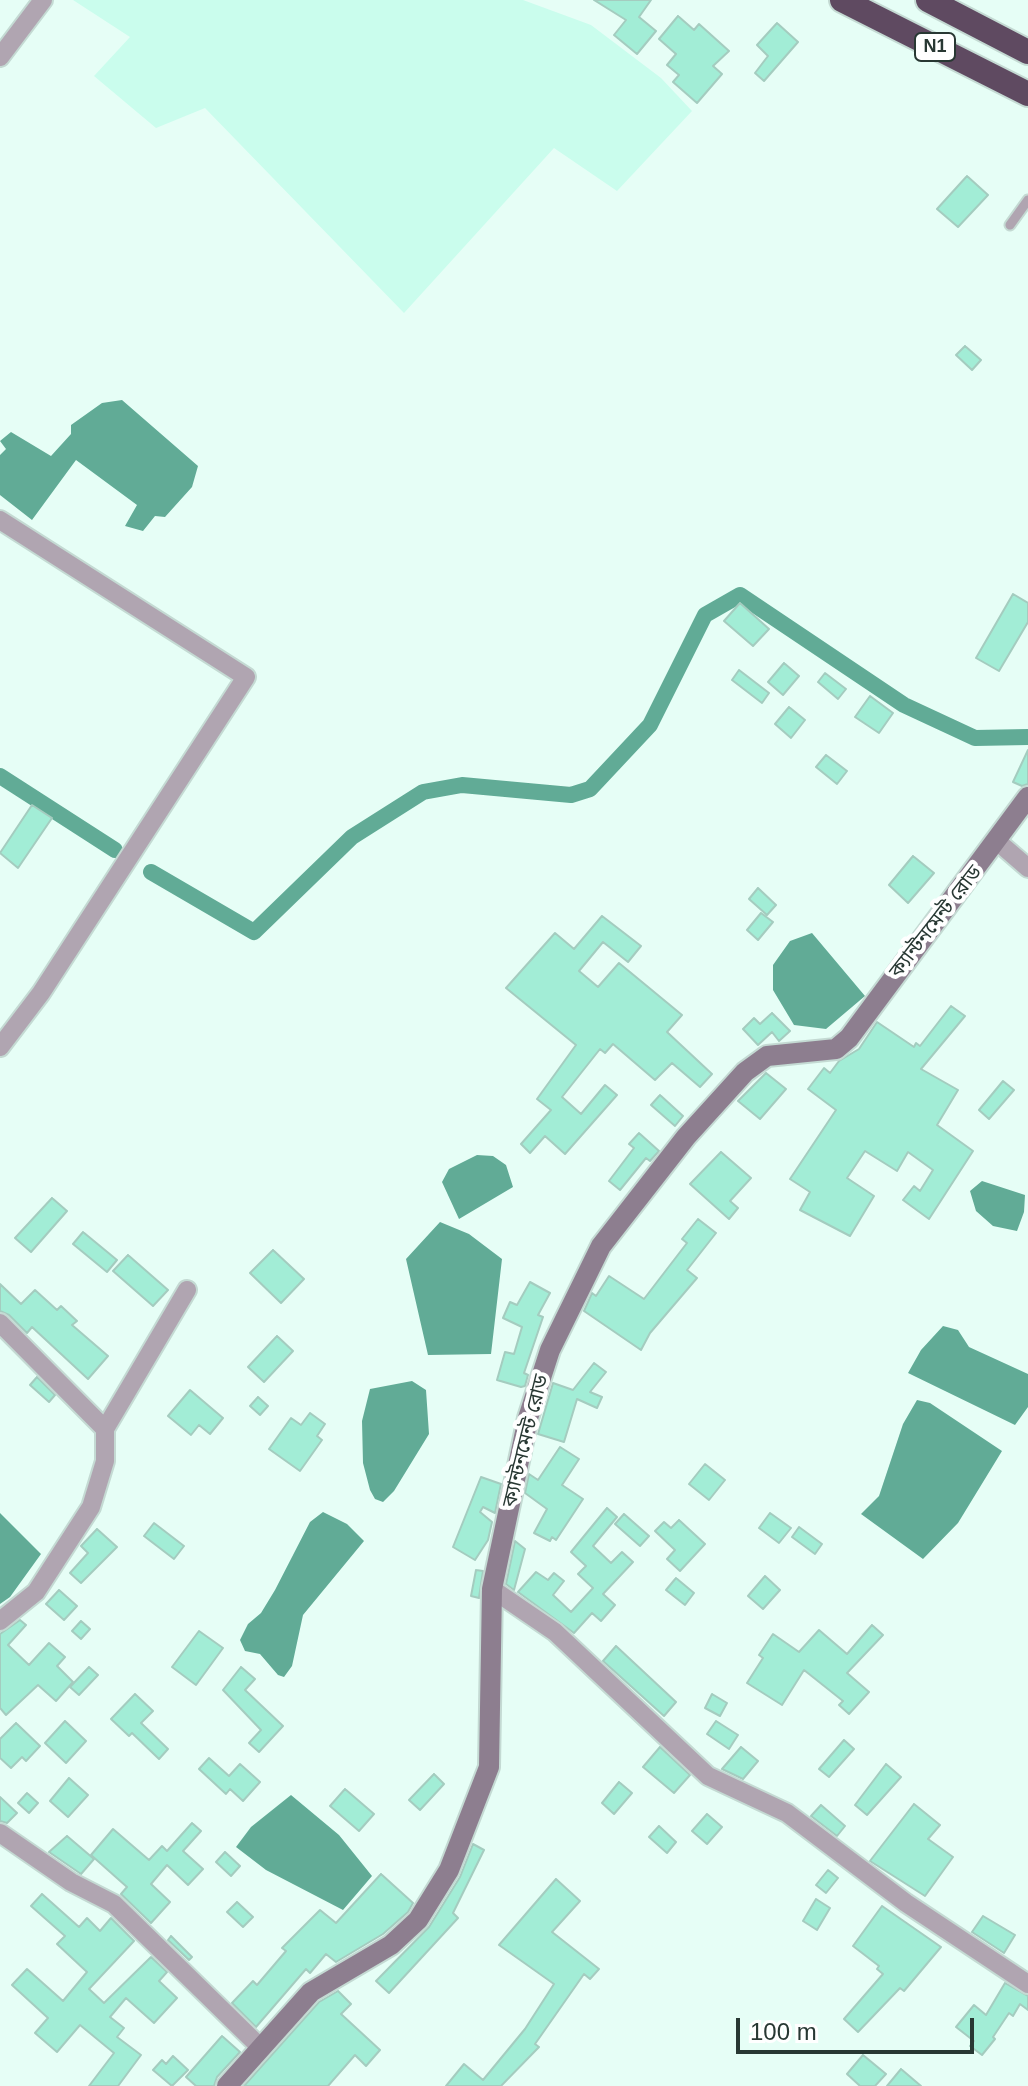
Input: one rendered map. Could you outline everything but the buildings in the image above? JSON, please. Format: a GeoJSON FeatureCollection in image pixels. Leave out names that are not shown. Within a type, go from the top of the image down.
{"type":"FeatureCollection","features":[{"type":"Feature","properties":{"kind":"highway","name":"N1"},"geometry":{"type":"LineString","coordinates":[[842,0],[1028,94]]}},
{"type":"Feature","properties":{"kind":"highway","name":"N1"},"geometry":{"type":"LineString","coordinates":[[928,0],[1028,52]]}},
{"type":"Feature","properties":{"kind":"main road","name":"ক্যান্টনমেন্ট রোড"},"geometry":{"type":"LineString","coordinates":[[227,2086],[259,2046],[311,1992],[391,1945],[418,1920],[449,1870],[489,1767],[492,1589],[528,1418],[550,1350],[601,1246],[686,1137],[745,1072],[767,1056],[836,1049],[849,1038],[998,842],[1028,797]]}},
{"type":"Feature","properties":{"kind":"street"},"geometry":{"type":"LineString","coordinates":[[0,57],[43,0]]}},
{"type":"Feature","properties":{"kind":"street"},"geometry":{"type":"LineString","coordinates":[[0,520],[246,677],[41,993],[0,1047]]}},
{"type":"Feature","properties":{"kind":"street"},"geometry":{"type":"LineString","coordinates":[[998,842],[1028,868]]}},
{"type":"Feature","properties":{"kind":"street"},"geometry":{"type":"LineString","coordinates":[[0,1621],[36,1592],[91,1507],[105,1461],[105,1429],[187,1290]]}},
{"type":"Feature","properties":{"kind":"street"},"geometry":{"type":"LineString","coordinates":[[0,1323],[105,1429]]}},
{"type":"Feature","properties":{"kind":"street"},"geometry":{"type":"LineString","coordinates":[[492,1589],[563,1639],[708,1776],[787,1813],[906,1903],[1028,1984]]}},
{"type":"Feature","properties":{"kind":"street"},"geometry":{"type":"LineString","coordinates":[[0,1833],[71,1882],[114,1904],[259,2046]]}},
{"type":"Feature","properties":{"kind":"lane"},"geometry":{"type":"LineString","coordinates":[[1010,225],[1028,200]]}},
{"type":"Feature","properties":{"kind":"shaded area"},"geometry":{"type":"Polygon","coordinates":[[[73,0],[523,0],[591,25],[661,78],[692,111],[617,191],[554,148],[404,313],[205,108],[156,128],[94,76],[130,37],[73,0]]]}},
{"type":"Feature","properties":{"kind":"shaded area"},"geometry":{"type":"Polygon","coordinates":[[[122,400],[198,466],[192,487],[165,517],[155,516],[143,531],[125,526],[137,505],[76,460],[32,520],[0,495],[0,455],[6,449],[0,441],[11,432],[51,456],[71,434],[71,425],[102,403],[122,400]]]}},
{"type":"Feature","properties":{"kind":"shaded area"},"geometry":{"type":"Polygon","coordinates":[[[812,933],[865,996],[826,1029],[794,1025],[773,990],[773,965],[790,941],[812,933]]]}},
{"type":"Feature","properties":{"kind":"shaded area"},"geometry":{"type":"Polygon","coordinates":[[[477,1155],[493,1156],[506,1165],[513,1187],[459,1219],[442,1182],[449,1169],[477,1155]]]}},
{"type":"Feature","properties":{"kind":"shaded area"},"geometry":{"type":"Polygon","coordinates":[[[982,1181],[1025,1195],[1024,1212],[1017,1231],[993,1226],[976,1211],[970,1191],[982,1181]]]}},
{"type":"Feature","properties":{"kind":"shaded area"},"geometry":{"type":"Polygon","coordinates":[[[440,1222],[469,1234],[502,1259],[491,1354],[428,1355],[406,1259],[440,1222]]]}},
{"type":"Feature","properties":{"kind":"shaded area"},"geometry":{"type":"Polygon","coordinates":[[[943,1326],[958,1330],[969,1347],[1028,1374],[1028,1407],[1015,1425],[908,1373],[921,1350],[943,1326]]]}},
{"type":"Feature","properties":{"kind":"shaded area"},"geometry":{"type":"Polygon","coordinates":[[[412,1381],[426,1390],[429,1434],[394,1491],[383,1502],[375,1499],[370,1490],[363,1463],[362,1421],[370,1389],[412,1381]]]}},
{"type":"Feature","properties":{"kind":"shaded area"},"geometry":{"type":"Polygon","coordinates":[[[917,1400],[930,1403],[1002,1451],[958,1523],[923,1559],[861,1514],[879,1496],[903,1424],[917,1400]]]}},
{"type":"Feature","properties":{"kind":"shaded area"},"geometry":{"type":"Polygon","coordinates":[[[323,1512],[347,1524],[364,1541],[303,1615],[292,1666],[284,1677],[278,1675],[260,1654],[245,1651],[240,1640],[248,1624],[261,1613],[275,1590],[310,1522],[323,1512]]]}},
{"type":"Feature","properties":{"kind":"shaded area"},"geometry":{"type":"Polygon","coordinates":[[[0,1513],[41,1554],[10,1597],[0,1604],[0,1513]]]}},
{"type":"Feature","properties":{"kind":"shaded area"},"geometry":{"type":"Polygon","coordinates":[[[291,1795],[339,1835],[372,1876],[343,1910],[266,1870],[236,1847],[251,1827],[291,1795]]]}},
{"type":"Feature","properties":{"kind":"waterway"},"geometry":{"type":"LineString","coordinates":[[151,872],[254,932],[352,837],[423,792],[462,785],[571,795],[590,789],[650,725],[705,615],[740,595],[904,705],[975,738],[1028,737]]}},
{"type":"Feature","properties":{"kind":"waterway"},"geometry":{"type":"LineString","coordinates":[[0,776],[115,850]]}}]}
